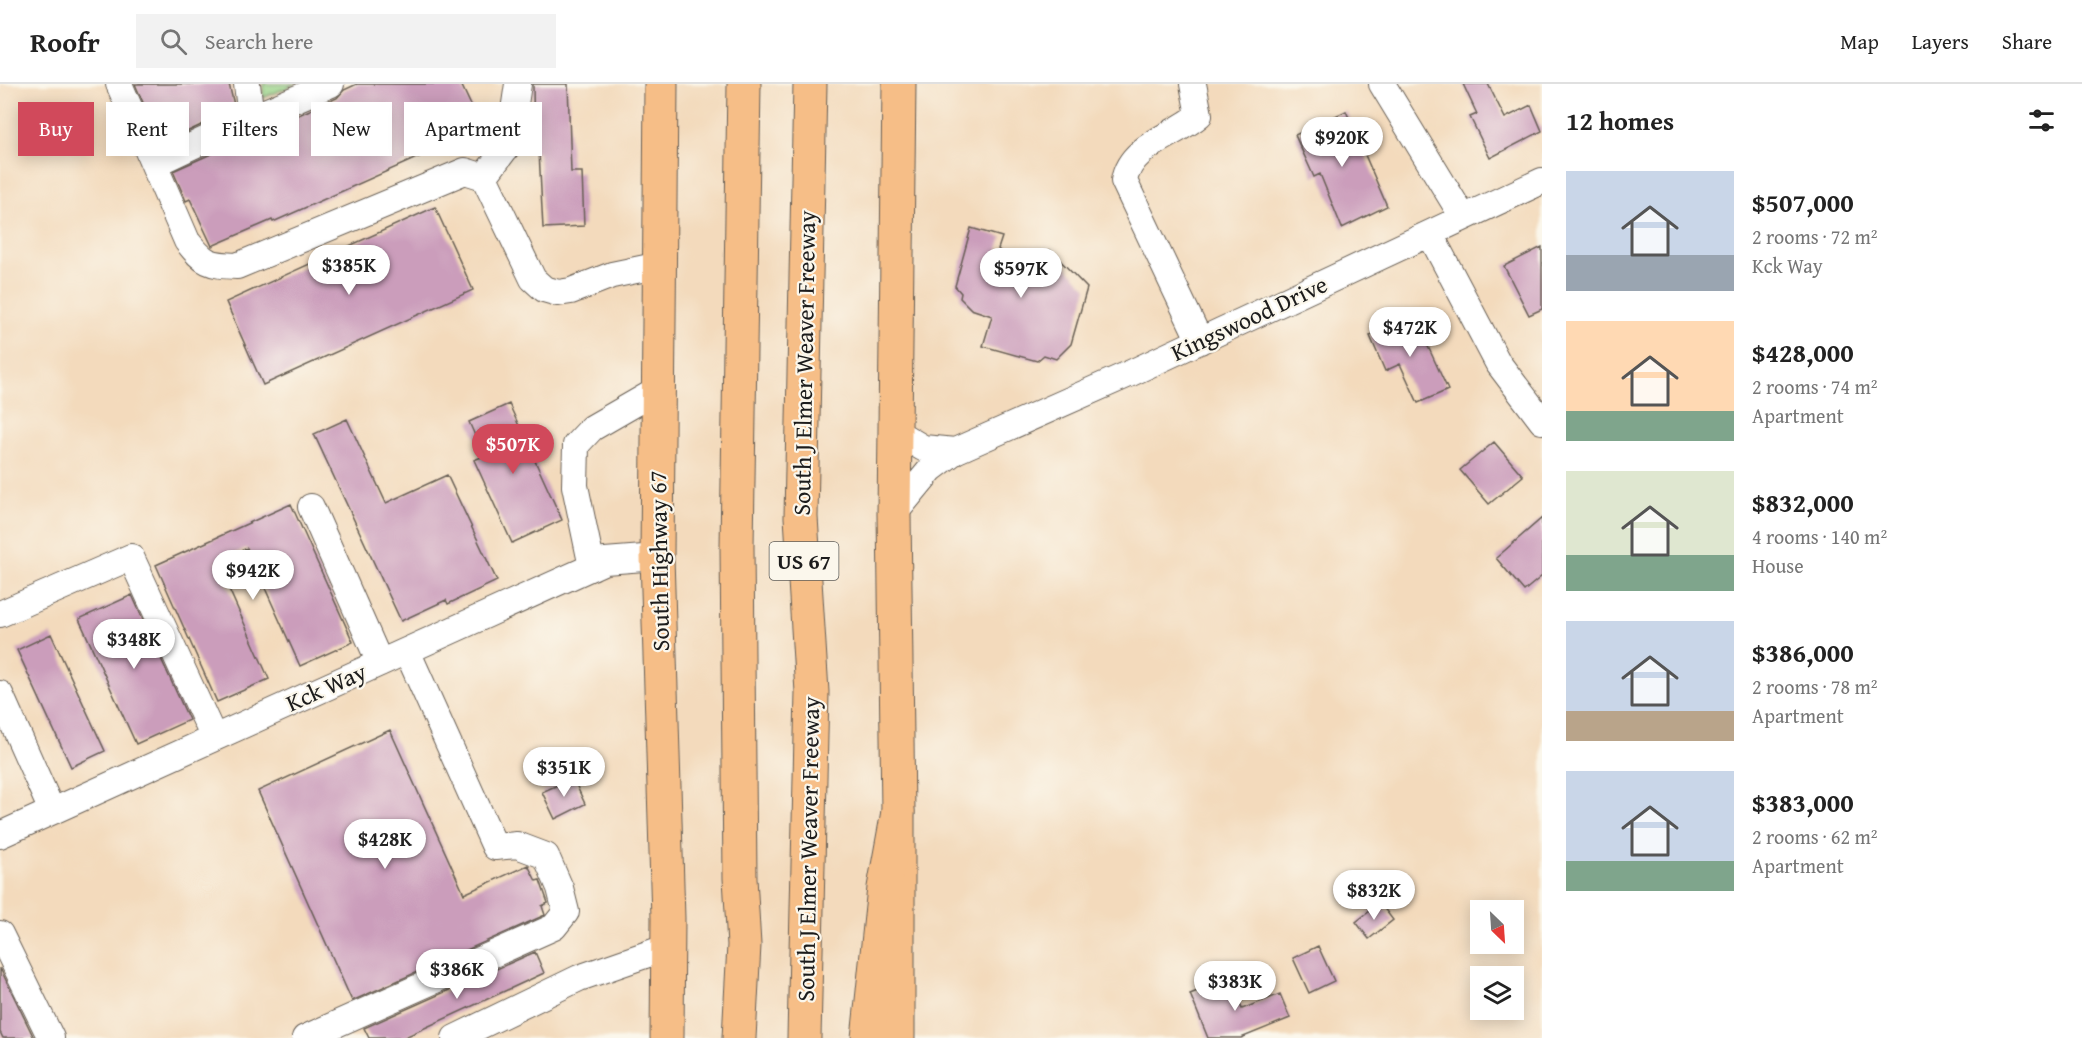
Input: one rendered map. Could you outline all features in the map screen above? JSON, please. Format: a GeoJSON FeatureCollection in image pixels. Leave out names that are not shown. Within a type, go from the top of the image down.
{"type":"FeatureCollection","features":[{"type":"Feature","properties":{"kind":"main road","name":"South Highway 67"},"geometry":{"type":"LineString","coordinates":[[661,84],[657,557],[668,947],[667,1038]]}},
{"type":"Feature","properties":{"kind":"main road","name":"US 67"},"geometry":{"type":"LineString","coordinates":[[739,1038],[744,945],[740,878],[737,547],[744,84]]}},
{"type":"Feature","properties":{"kind":"main road","name":"South J Elmer Weaver Freeway"},"geometry":{"type":"LineString","coordinates":[[804,1038],[812,692],[801,517],[810,84]]}},
{"type":"Feature","properties":{"kind":"main road"},"geometry":{"type":"LineString","coordinates":[[898,1038],[894,514],[899,84]]}},
{"type":"Feature","properties":{"kind":"main road"},"geometry":{"type":"LineString","coordinates":[[868,1038],[884,888],[898,812]]}},
{"type":"Feature","properties":{"kind":"street"},"geometry":{"type":"LineString","coordinates":[[119,84],[187,241],[201,259],[214,266],[237,266],[465,171],[484,177],[533,279],[544,289],[558,293],[571,291],[612,275],[660,265]]}},
{"type":"Feature","properties":{"kind":"street"},"geometry":{"type":"LineString","coordinates":[[247,84],[249,102]]}},
{"type":"Feature","properties":{"kind":"street"},"geometry":{"type":"LineString","coordinates":[[289,102],[331,84]]}},
{"type":"Feature","properties":{"kind":"street"},"geometry":{"type":"LineString","coordinates":[[484,177],[509,144],[518,84]]}},
{"type":"Feature","properties":{"kind":"street"},"geometry":{"type":"LineString","coordinates":[[1193,84],[1199,115],[1143,150],[1127,168],[1124,181],[1200,341]]}},
{"type":"Feature","properties":{"kind":"street"},"geometry":{"type":"LineString","coordinates":[[1382,84],[1463,217]]}},
{"type":"Feature","properties":{"kind":"street"},"geometry":{"type":"LineString","coordinates":[[154,164],[201,142]]}},
{"type":"Feature","properties":{"kind":"street","name":"Kingswood Drive"},"geometry":{"type":"LineString","coordinates":[[894,514],[931,469],[955,452],[1200,341],[1542,181]]}},
{"type":"Feature","properties":{"kind":"street"},"geometry":{"type":"LineString","coordinates":[[1430,234],[1498,363],[1542,421]]}},
{"type":"Feature","properties":{"kind":"street"},"geometry":{"type":"LineString","coordinates":[[592,567],[575,486],[576,445],[592,428],[658,390]]}},
{"type":"Feature","properties":{"kind":"street"},"geometry":{"type":"LineString","coordinates":[[896,432],[923,448],[955,452]]}},
{"type":"Feature","properties":{"kind":"street"},"geometry":{"type":"LineString","coordinates":[[311,507],[380,663]]}},
{"type":"Feature","properties":{"kind":"street"},"geometry":{"type":"LineString","coordinates":[[0,614],[131,556],[214,738]]}},
{"type":"Feature","properties":{"kind":"street","name":"Kck Way"},"geometry":{"type":"LineString","coordinates":[[0,835],[605,561],[657,557]]}},
{"type":"Feature","properties":{"kind":"street"},"geometry":{"type":"LineString","coordinates":[[306,1038],[554,927],[566,912],[560,888],[546,856],[517,845],[495,847],[407,651]]}},
{"type":"Feature","properties":{"kind":"street"},"geometry":{"type":"LineString","coordinates":[[0,694],[52,811]]}},
{"type":"Feature","properties":{"kind":"street"},"geometry":{"type":"LineString","coordinates":[[0,934],[51,1038]]}},
{"type":"Feature","properties":{"kind":"street"},"geometry":{"type":"LineString","coordinates":[[455,1038],[579,978],[668,947]]}},
{"type":"Feature","properties":{"kind":"green space"},"geometry":{"type":"Polygon","coordinates":[[[263,84],[296,84],[263,98],[263,84]]]}},
{"type":"Feature","properties":{"kind":"building"},"geometry":{"type":"Polygon","coordinates":[[[135,84],[229,84],[233,102],[201,102],[201,125],[189,131],[189,102],[143,102],[135,84]]]}},
{"type":"Feature","properties":{"kind":"building"},"geometry":{"type":"Polygon","coordinates":[[[357,84],[461,84],[469,102],[404,102],[404,156],[421,156],[273,222],[272,220],[212,246],[190,199],[186,201],[173,171],[207,156],[299,156],[299,115],[311,110],[311,156],[392,156],[392,102],[328,102],[337,98],[344,90],[357,84]]]}},
{"type":"Feature","properties":{"kind":"building"},"geometry":{"type":"Polygon","coordinates":[[[533,84],[568,84],[571,172],[582,172],[584,226],[543,228],[539,156],[542,156],[542,102],[533,102],[533,84]]]}},
{"type":"Feature","properties":{"kind":"building"},"geometry":{"type":"Polygon","coordinates":[[[1463,84],[1488,84],[1505,118],[1531,105],[1542,131],[1490,158],[1470,117],[1477,114],[1463,84]]]}},
{"type":"Feature","properties":{"kind":"building"},"geometry":{"type":"Polygon","coordinates":[[[1346,111],[1387,206],[1342,228],[1320,174],[1314,177],[1295,135],[1346,111]]]}},
{"type":"Feature","properties":{"kind":"building"},"geometry":{"type":"Polygon","coordinates":[[[435,207],[473,290],[263,385],[226,302],[435,207]]]}},
{"type":"Feature","properties":{"kind":"building"},"geometry":{"type":"Polygon","coordinates":[[[971,228],[1002,237],[998,249],[1008,260],[1032,267],[1050,250],[1087,288],[1071,344],[1056,359],[1044,355],[1037,361],[983,346],[992,316],[971,309],[960,298],[961,293],[955,286],[971,228]]]}},
{"type":"Feature","properties":{"kind":"building"},"geometry":{"type":"Polygon","coordinates":[[[1542,247],[1542,309],[1529,315],[1504,266],[1542,247]]]}},
{"type":"Feature","properties":{"kind":"building"},"geometry":{"type":"Polygon","coordinates":[[[1414,316],[1448,390],[1418,403],[1400,364],[1385,371],[1370,336],[1414,316]]]}},
{"type":"Feature","properties":{"kind":"building"},"geometry":{"type":"Polygon","coordinates":[[[509,404],[562,520],[512,543],[474,460],[484,456],[469,422],[509,404]]]}},
{"type":"Feature","properties":{"kind":"building"},"geometry":{"type":"Polygon","coordinates":[[[347,419],[386,503],[447,475],[497,581],[448,604],[446,600],[401,621],[314,434],[347,419]]]}},
{"type":"Feature","properties":{"kind":"building"},"geometry":{"type":"Polygon","coordinates":[[[1494,442],[1523,476],[1489,504],[1460,470],[1494,442]]]}},
{"type":"Feature","properties":{"kind":"building"},"geometry":{"type":"Polygon","coordinates":[[[291,504],[353,642],[300,666],[247,548],[217,562],[269,679],[217,702],[156,565],[291,504]]]}},
{"type":"Feature","properties":{"kind":"building"},"geometry":{"type":"Polygon","coordinates":[[[1542,518],[1542,576],[1524,591],[1496,558],[1542,518]]]}},
{"type":"Feature","properties":{"kind":"building"},"geometry":{"type":"Polygon","coordinates":[[[132,595],[189,720],[136,744],[79,619],[132,595]]]}},
{"type":"Feature","properties":{"kind":"building"},"geometry":{"type":"Polygon","coordinates":[[[51,634],[105,751],[71,767],[17,650],[51,634]]]}},
{"type":"Feature","properties":{"kind":"building"},"geometry":{"type":"Polygon","coordinates":[[[390,730],[464,894],[528,865],[536,881],[540,880],[548,903],[542,906],[545,915],[352,1001],[258,791],[390,730]]]}},
{"type":"Feature","properties":{"kind":"building"},"geometry":{"type":"Polygon","coordinates":[[[573,778],[585,804],[555,819],[542,792],[573,778]]]}},
{"type":"Feature","properties":{"kind":"building"},"geometry":{"type":"Polygon","coordinates":[[[1380,903],[1393,920],[1369,939],[1356,922],[1380,903]]]}},
{"type":"Feature","properties":{"kind":"building"},"geometry":{"type":"Polygon","coordinates":[[[1318,946],[1334,981],[1309,993],[1293,958],[1318,946]]]}},
{"type":"Feature","properties":{"kind":"building"},"geometry":{"type":"Polygon","coordinates":[[[535,952],[544,973],[403,1038],[369,1038],[364,1028],[535,952]]]}},
{"type":"Feature","properties":{"kind":"building"},"geometry":{"type":"Polygon","coordinates":[[[0,968],[34,1038],[3,1038],[0,1032],[0,968]]]}},
{"type":"Feature","properties":{"kind":"building"},"geometry":{"type":"Polygon","coordinates":[[[1230,978],[1242,1009],[1280,994],[1290,1018],[1241,1038],[1208,1038],[1190,994],[1230,978]]]}}]}
